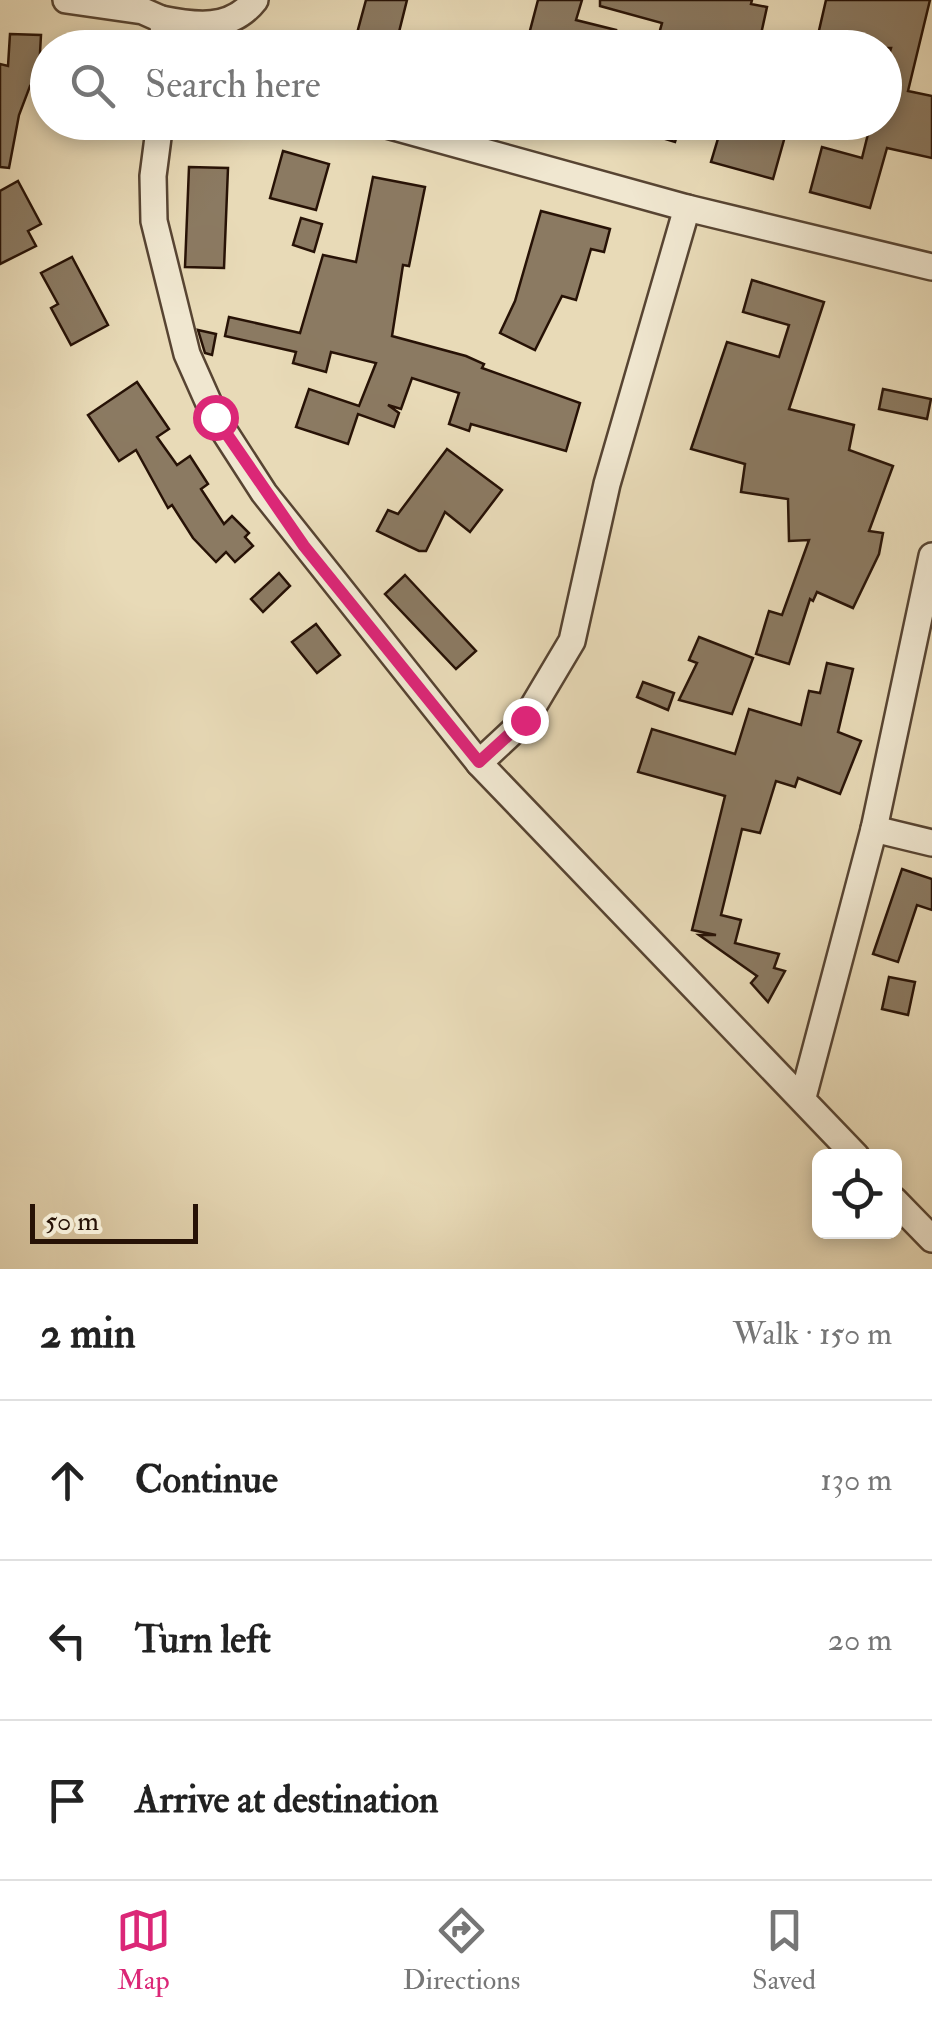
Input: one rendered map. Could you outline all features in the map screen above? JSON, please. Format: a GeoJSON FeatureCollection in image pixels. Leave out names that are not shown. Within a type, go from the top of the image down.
{"type":"FeatureCollection","features":[{"type":"Feature","properties":{"kind":"street"},"geometry":{"type":"LineString","coordinates":[[66,0],[143,11],[200,27],[226,21],[255,0]]}},
{"type":"Feature","properties":{"kind":"street"},"geometry":{"type":"LineString","coordinates":[[161,19],[164,30]]}},
{"type":"Feature","properties":{"kind":"street"},"geometry":{"type":"LineString","coordinates":[[158,140],[153,176],[154,221],[187,354],[215,417],[304,546],[479,762],[850,1149]]}},
{"type":"Feature","properties":{"kind":"street"},"geometry":{"type":"LineString","coordinates":[[441,140],[687,208],[932,267]]}},
{"type":"Feature","properties":{"kind":"street"},"geometry":{"type":"LineString","coordinates":[[479,762],[525,720],[572,641],[607,484],[687,208]]}},
{"type":"Feature","properties":{"kind":"street"},"geometry":{"type":"LineString","coordinates":[[802,1096],[874,830],[927,599],[932,556]]}},
{"type":"Feature","properties":{"kind":"street"},"geometry":{"type":"LineString","coordinates":[[874,830],[932,843]]}},
{"type":"Feature","properties":{"kind":"street"},"geometry":{"type":"LineString","coordinates":[[902,1208],[932,1239]]}},
{"type":"Feature","properties":{"kind":"building"},"geometry":{"type":"Polygon","coordinates":[[[366,0],[407,0],[400,30],[358,30],[366,0]]]}},
{"type":"Feature","properties":{"kind":"building"},"geometry":{"type":"Polygon","coordinates":[[[538,0],[582,0],[576,20],[616,30],[530,30],[538,0]]]}},
{"type":"Feature","properties":{"kind":"building"},"geometry":{"type":"Polygon","coordinates":[[[600,0],[752,0],[751,4],[767,7],[762,30],[660,30],[662,23],[600,6],[600,0]]]}},
{"type":"Feature","properties":{"kind":"building"},"geometry":{"type":"Polygon","coordinates":[[[826,0],[930,0],[908,91],[932,96],[932,158],[887,148],[870,208],[810,192],[822,147],[862,158],[866,140],[902,140],[902,30],[819,30],[826,0]]]}},
{"type":"Feature","properties":{"kind":"building"},"geometry":{"type":"Polygon","coordinates":[[[10,34],[30,35],[30,86],[19,115],[9,168],[0,167],[0,64],[8,66],[10,34]]]}},
{"type":"Feature","properties":{"kind":"building"},"geometry":{"type":"Polygon","coordinates":[[[718,140],[784,140],[773,179],[711,162],[718,140]]]}},
{"type":"Feature","properties":{"kind":"building"},"geometry":{"type":"Polygon","coordinates":[[[283,151],[329,164],[316,210],[270,198],[283,151]]]}},
{"type":"Feature","properties":{"kind":"building"},"geometry":{"type":"Polygon","coordinates":[[[189,167],[228,168],[224,268],[185,267],[189,167]]]}},
{"type":"Feature","properties":{"kind":"building"},"geometry":{"type":"Polygon","coordinates":[[[373,177],[425,187],[409,266],[403,265],[392,336],[466,356],[484,364],[482,368],[580,403],[566,451],[471,424],[469,431],[449,424],[459,393],[412,378],[401,409],[388,405],[399,413],[394,427],[358,414],[348,444],[296,427],[309,389],[359,406],[376,363],[331,352],[326,372],[293,363],[296,352],[225,336],[229,317],[300,333],[323,255],[356,262],[373,177]]]}},
{"type":"Feature","properties":{"kind":"building"},"geometry":{"type":"Polygon","coordinates":[[[18,181],[41,224],[28,231],[36,246],[0,264],[0,191],[18,181]]]}},
{"type":"Feature","properties":{"kind":"building"},"geometry":{"type":"Polygon","coordinates":[[[541,211],[610,229],[604,252],[591,249],[576,300],[562,296],[535,350],[500,333],[515,301],[541,211]]]}},
{"type":"Feature","properties":{"kind":"building"},"geometry":{"type":"Polygon","coordinates":[[[301,218],[322,224],[314,252],[293,245],[301,218]]]}},
{"type":"Feature","properties":{"kind":"building"},"geometry":{"type":"Polygon","coordinates":[[[72,257],[108,325],[71,345],[51,308],[58,304],[41,273],[72,257]]]}},
{"type":"Feature","properties":{"kind":"building"},"geometry":{"type":"Polygon","coordinates":[[[752,280],[824,302],[789,409],[854,425],[849,450],[893,466],[869,531],[883,533],[879,554],[853,608],[817,592],[813,601],[810,599],[789,664],[756,654],[769,611],[782,615],[809,540],[789,541],[788,499],[741,492],[745,464],[691,449],[727,342],[779,357],[789,325],[743,312],[752,280]]]}},
{"type":"Feature","properties":{"kind":"building"},"geometry":{"type":"Polygon","coordinates":[[[198,330],[216,334],[212,355],[205,353],[198,330]]]}},
{"type":"Feature","properties":{"kind":"building"},"geometry":{"type":"Polygon","coordinates":[[[137,382],[169,429],[157,437],[177,465],[190,456],[208,484],[201,489],[224,524],[232,516],[249,533],[245,537],[253,546],[235,562],[226,552],[216,562],[193,538],[172,505],[168,508],[136,450],[119,461],[88,415],[137,382]]]}},
{"type":"Feature","properties":{"kind":"building"},"geometry":{"type":"Polygon","coordinates":[[[883,389],[931,399],[927,419],[879,409],[883,389]]]}},
{"type":"Feature","properties":{"kind":"building"},"geometry":{"type":"Polygon","coordinates":[[[447,449],[502,490],[470,532],[445,512],[426,551],[377,531],[388,510],[398,514],[447,449]]]}},
{"type":"Feature","properties":{"kind":"building"},"geometry":{"type":"Polygon","coordinates":[[[279,573],[290,586],[263,612],[251,599],[279,573]]]}},
{"type":"Feature","properties":{"kind":"building"},"geometry":{"type":"Polygon","coordinates":[[[405,575],[476,651],[456,669],[385,594],[405,575]]]}},
{"type":"Feature","properties":{"kind":"building"},"geometry":{"type":"Polygon","coordinates":[[[316,624],[340,655],[317,673],[292,642],[316,624]]]}},
{"type":"Feature","properties":{"kind":"building"},"geometry":{"type":"Polygon","coordinates":[[[699,637],[753,658],[732,714],[679,700],[697,663],[689,660],[699,637]]]}},
{"type":"Feature","properties":{"kind":"building"},"geometry":{"type":"Polygon","coordinates":[[[827,663],[853,669],[838,732],[861,741],[840,794],[798,778],[795,787],[776,781],[760,833],[742,829],[721,915],[741,920],[735,943],[779,954],[774,968],[785,971],[768,1002],[751,983],[757,976],[699,935],[716,935],[692,930],[725,796],[638,772],[652,729],[735,754],[749,709],[801,725],[809,691],[820,693],[827,663]]]}},
{"type":"Feature","properties":{"kind":"building"},"geometry":{"type":"Polygon","coordinates":[[[643,682],[674,693],[668,710],[637,697],[643,682]]]}},
{"type":"Feature","properties":{"kind":"building"},"geometry":{"type":"Polygon","coordinates":[[[902,869],[932,879],[932,910],[917,905],[898,962],[873,954],[902,869]]]}},
{"type":"Feature","properties":{"kind":"building"},"geometry":{"type":"Polygon","coordinates":[[[889,977],[915,982],[908,1015],[882,1009],[889,977]]]}},
{"type":"Feature","properties":{"kind":"route"},"geometry":{"type":"LineString","coordinates":[[215,417],[304,546],[479,762],[525,720]]}}]}
